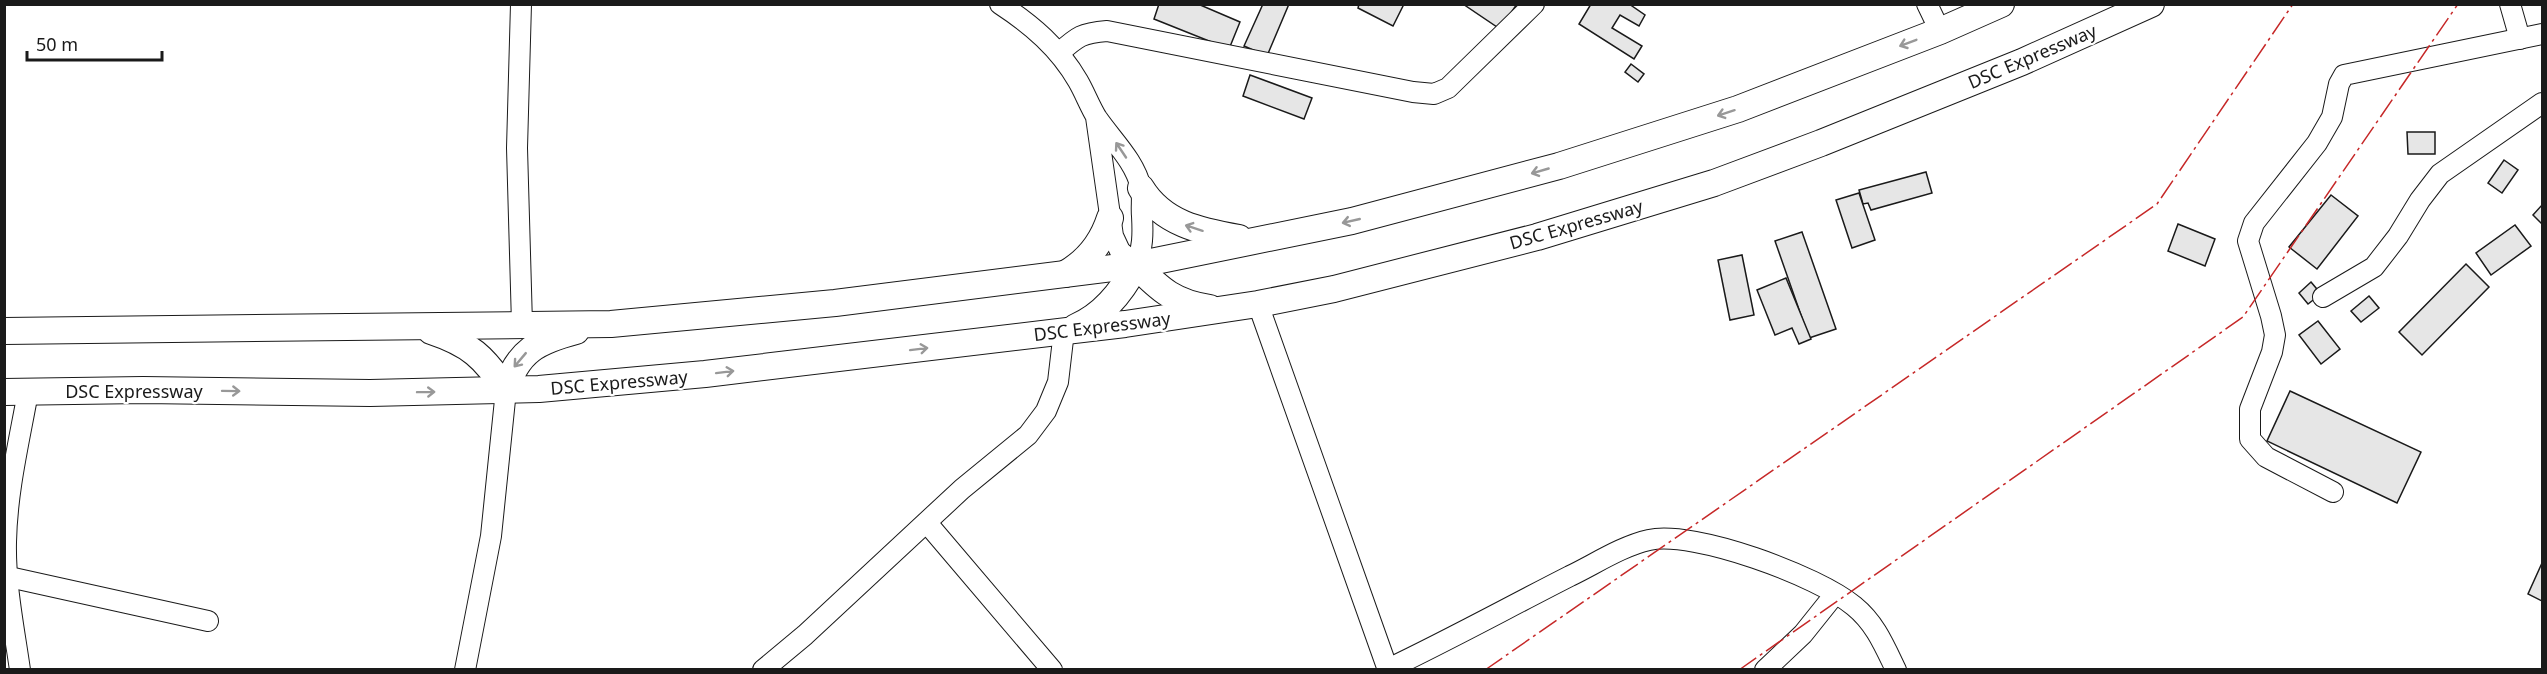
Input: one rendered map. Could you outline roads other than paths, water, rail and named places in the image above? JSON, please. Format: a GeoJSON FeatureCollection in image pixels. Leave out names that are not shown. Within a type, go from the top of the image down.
{"type":"FeatureCollection","features":[{"type":"Feature","properties":{"kind":"main road"},"geometry":{"type":"LineString","coordinates":[[4,331],[611,324],[802,307],[1136,265],[1352,221],[1558,166],[1738,109],[1940,31],[2001,4]]}},
{"type":"Feature","properties":{"kind":"main road","name":"DSC Expressway"},"geometry":{"type":"LineString","coordinates":[[16,392],[143,390],[370,393],[539,389],[694,375],[1226,310],[1334,289],[1537,237],[1714,183],[1821,143],[2011,66],[2151,4]]}},
{"type":"Feature","properties":{"kind":"main road"},"geometry":{"type":"LineString","coordinates":[[1141,188],[1149,202],[1176,222],[1208,232],[1251,241]]}},
{"type":"Feature","properties":{"kind":"main road"},"geometry":{"type":"LineString","coordinates":[[1061,276],[1074,269],[1094,251],[1110,218]]}},
{"type":"Feature","properties":{"kind":"main road"},"geometry":{"type":"LineString","coordinates":[[1136,265],[1168,295],[1183,302],[1226,310]]}},
{"type":"Feature","properties":{"kind":"main road"},"geometry":{"type":"LineString","coordinates":[[1064,331],[1083,324],[1116,298],[1136,265]]}},
{"type":"Feature","properties":{"kind":"main road"},"geometry":{"type":"LineString","coordinates":[[506,390],[511,372],[518,361],[540,343],[557,336],[611,324]]}},
{"type":"Feature","properties":{"kind":"main road"},"geometry":{"type":"LineString","coordinates":[[418,327],[457,340],[473,349],[486,361],[506,390]]}},
{"type":"Feature","properties":{"kind":"street"},"geometry":{"type":"LineString","coordinates":[[521,4],[517,148],[522,324]]}},
{"type":"Feature","properties":{"kind":"street"},"geometry":{"type":"LineString","coordinates":[[1000,4],[1043,36],[1059,53],[1078,81],[1096,117],[1124,152],[1141,188],[1143,250],[1136,265],[1120,251],[1113,236],[1096,117]]}},
{"type":"Feature","properties":{"kind":"street"},"geometry":{"type":"LineString","coordinates":[[1059,53],[1074,40],[1087,33],[1107,31],[1413,92],[1434,94],[1448,88],[1534,4]]}},
{"type":"Feature","properties":{"kind":"street"},"geometry":{"type":"LineString","coordinates":[[1927,4],[1940,31]]}},
{"type":"Feature","properties":{"kind":"street"},"geometry":{"type":"LineString","coordinates":[[2510,4],[2520,39]]}},
{"type":"Feature","properties":{"kind":"street"},"geometry":{"type":"LineString","coordinates":[[2333,492],[2266,457],[2250,439],[2250,409],[2272,352],[2275,335],[2248,241],[2254,223],[2317,143],[2332,117],[2339,84],[2344,75],[2542,34]]}},
{"type":"Feature","properties":{"kind":"street"},"geometry":{"type":"LineString","coordinates":[[2324,297],[2374,267],[2440,174],[2542,103]]}},
{"type":"Feature","properties":{"kind":"street"},"geometry":{"type":"LineString","coordinates":[[1258,304],[1388,669],[1467,631],[1616,553],[1649,540],[1675,539],[1711,546],[1779,567],[1814,581],[1853,605],[1876,627],[1896,669]]}},
{"type":"Feature","properties":{"kind":"street"},"geometry":{"type":"LineString","coordinates":[[763,669],[805,636],[962,489],[1028,435],[1046,411],[1058,382],[1064,331]]}},
{"type":"Feature","properties":{"kind":"street"},"geometry":{"type":"LineString","coordinates":[[465,669],[491,536],[506,390]]}},
{"type":"Feature","properties":{"kind":"street"},"geometry":{"type":"LineString","coordinates":[[16,392],[6,543],[20,669]]}},
{"type":"Feature","properties":{"kind":"street"},"geometry":{"type":"LineString","coordinates":[[927,523],[1052,669]]}},
{"type":"Feature","properties":{"kind":"street"},"geometry":{"type":"LineString","coordinates":[[9,577],[208,621]]}},
{"type":"Feature","properties":{"kind":"street"},"geometry":{"type":"LineString","coordinates":[[1765,669],[1803,634],[1835,594]]}}]}
